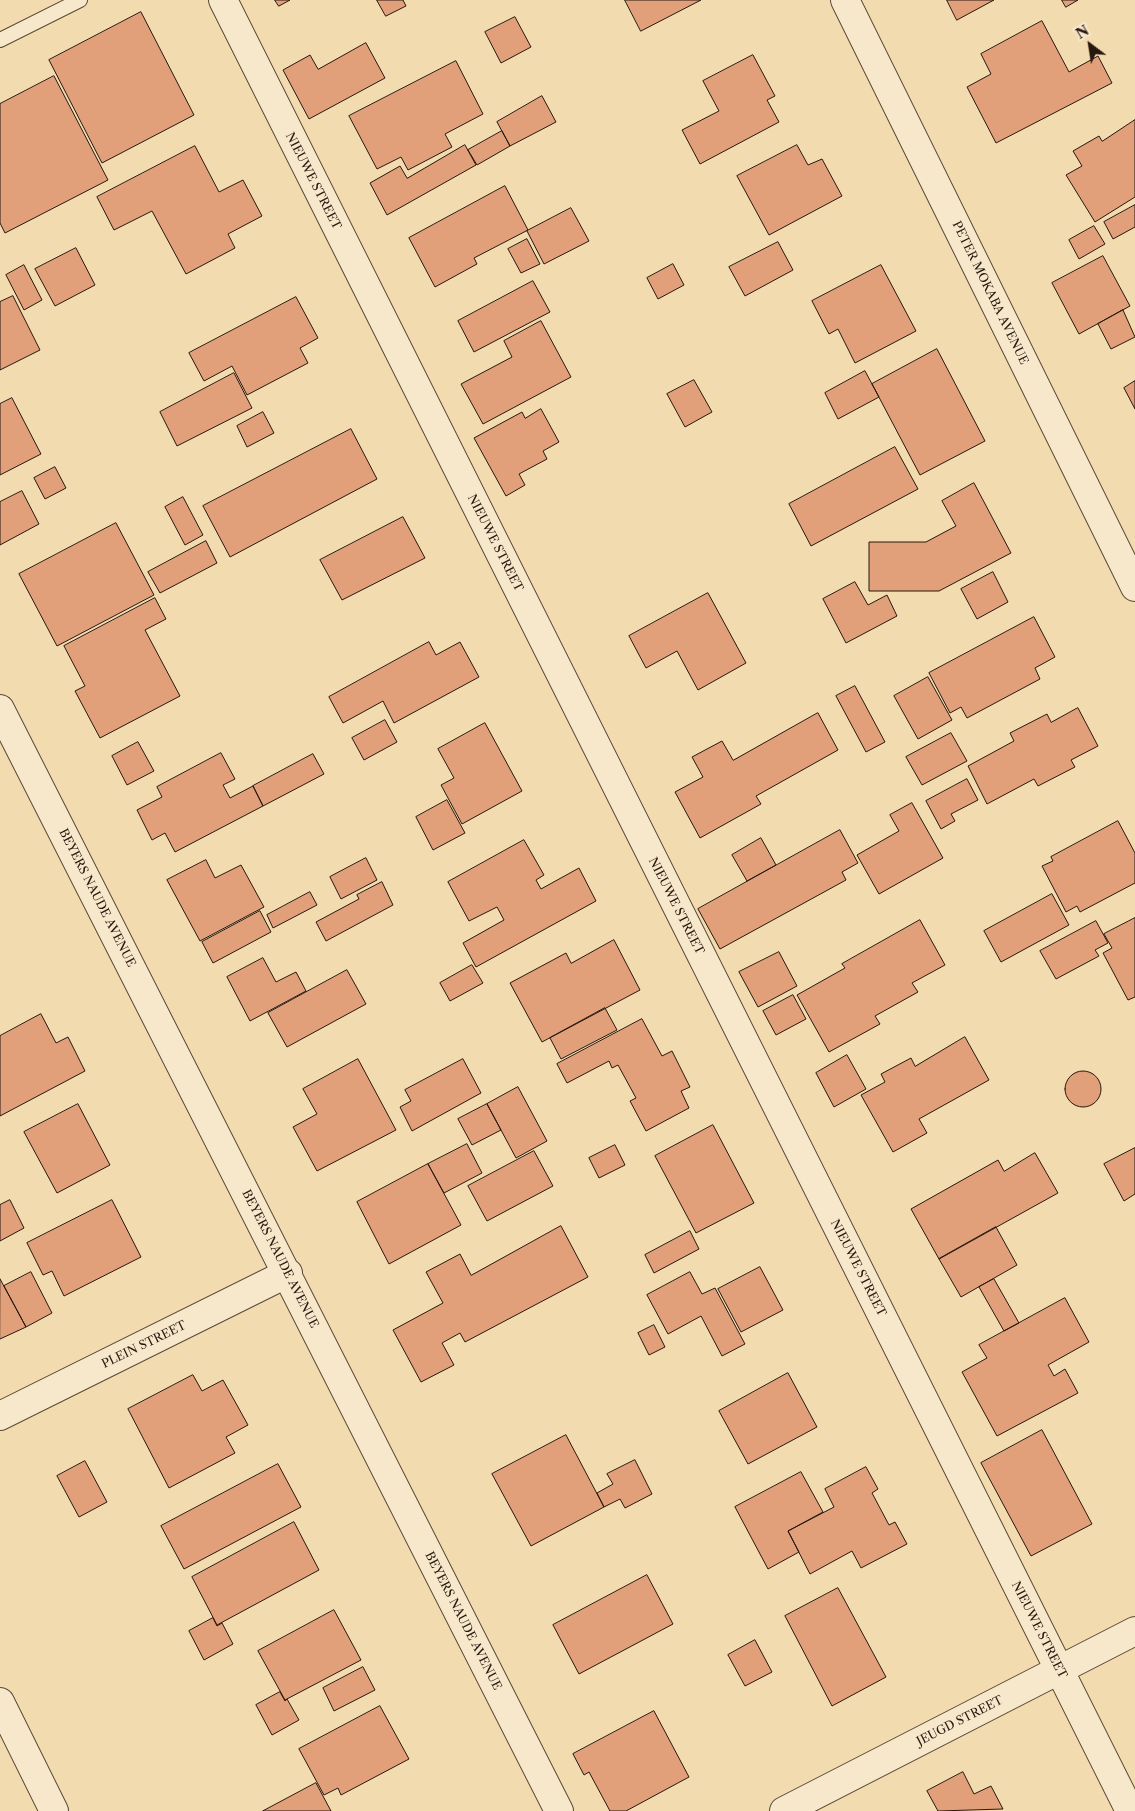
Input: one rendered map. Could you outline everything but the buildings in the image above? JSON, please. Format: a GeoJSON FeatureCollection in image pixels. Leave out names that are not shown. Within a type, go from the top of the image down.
{"type":"FeatureCollection","features":[{"type":"Feature","properties":{"kind":"street","name":"NIEUWE STREET"},"geometry":{"type":"LineString","coordinates":[[223,0],[1130,1811]]}},
{"type":"Feature","properties":{"kind":"street","name":"PETER MOKABA AVENUE"},"geometry":{"type":"LineString","coordinates":[[845,0],[1135,587]]}},
{"type":"Feature","properties":{"kind":"street","name":"BEYERS NAUDE AVENUE"},"geometry":{"type":"LineString","coordinates":[[0,708],[559,1811]]}},
{"type":"Feature","properties":{"kind":"street","name":"PLEIN STREET"},"geometry":{"type":"LineString","coordinates":[[0,1416],[288,1274]]}},
{"type":"Feature","properties":{"kind":"street","name":"JEUGD STREET"},"geometry":{"type":"LineString","coordinates":[[784,1811],[1135,1631]]}},
{"type":"Feature","properties":{"kind":"street"},"geometry":{"type":"LineString","coordinates":[[0,1702],[54,1811]]}},
{"type":"Feature","properties":{"kind":"lane"},"geometry":{"type":"LineString","coordinates":[[0,40],[80,0]]}}]}
